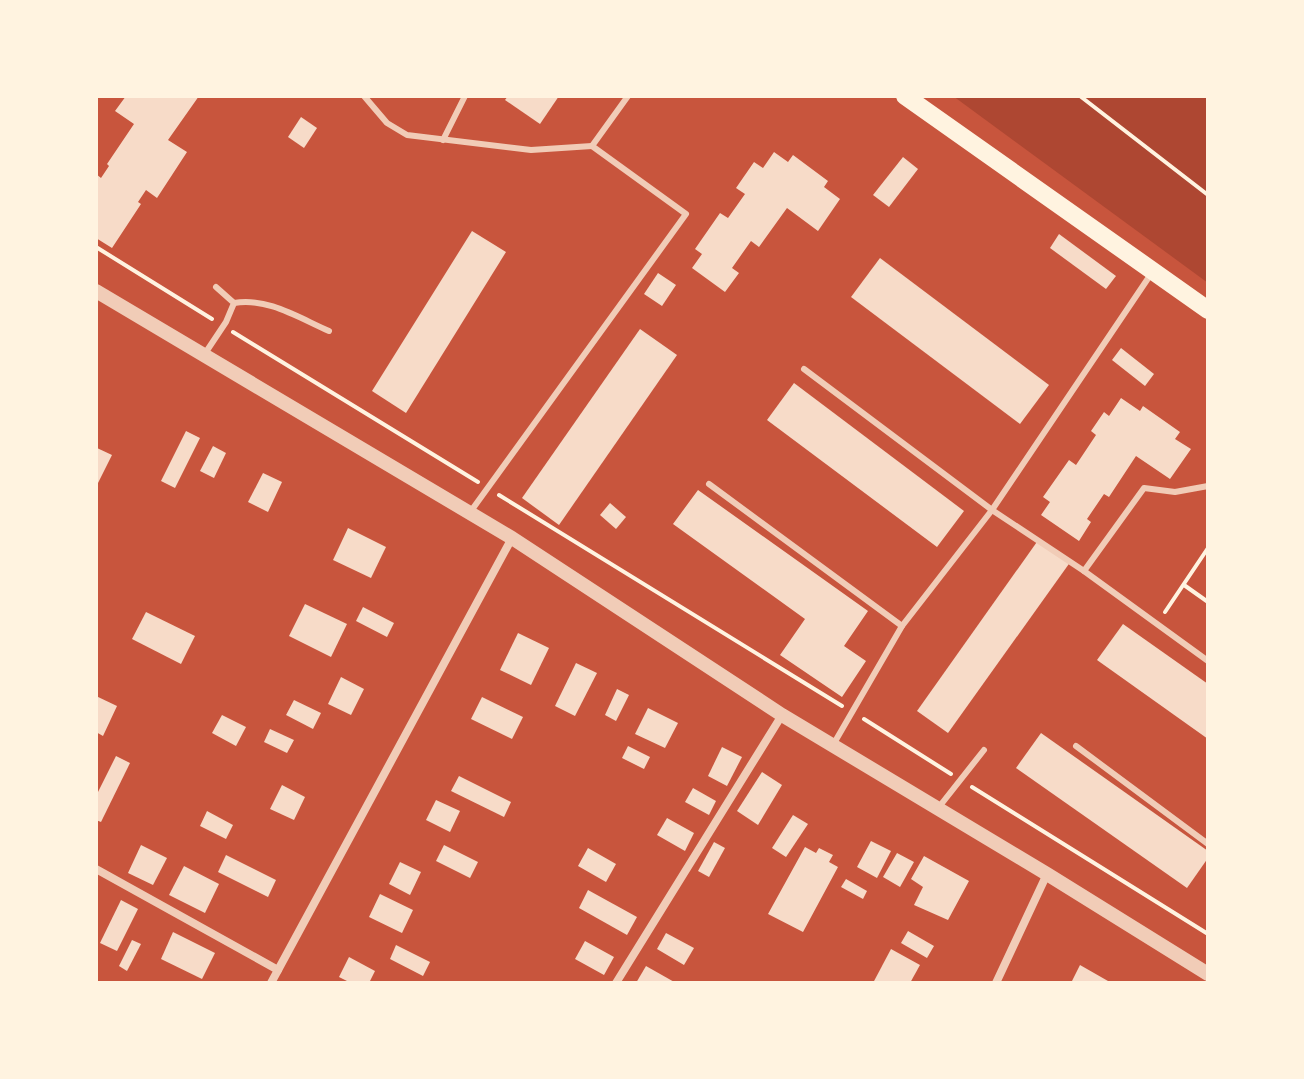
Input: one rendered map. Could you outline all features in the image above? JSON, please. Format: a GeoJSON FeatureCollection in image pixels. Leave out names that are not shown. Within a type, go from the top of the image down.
{"type":"FeatureCollection","features":[{"type":"Feature","properties":{"kind":"main road"},"geometry":{"type":"LineString","coordinates":[[905,96],[1208,310]]}},
{"type":"Feature","properties":{"kind":"street"},"geometry":{"type":"LineString","coordinates":[[96,291],[512,538],[782,715],[1208,974]]}},
{"type":"Feature","properties":{"kind":"street"},"geometry":{"type":"LineString","coordinates":[[271,983],[512,538]]}},
{"type":"Feature","properties":{"kind":"street"},"geometry":{"type":"LineString","coordinates":[[616,983],[782,715]]}},
{"type":"Feature","properties":{"kind":"street"},"geometry":{"type":"LineString","coordinates":[[96,869],[278,970]]}},
{"type":"Feature","properties":{"kind":"street"},"geometry":{"type":"LineString","coordinates":[[996,983],[1047,874]]}},
{"type":"Feature","properties":{"kind":"lane"},"geometry":{"type":"LineString","coordinates":[[364,96],[387,123],[407,135],[531,150],[592,146],[686,214],[469,513]]}},
{"type":"Feature","properties":{"kind":"lane"},"geometry":{"type":"LineString","coordinates":[[443,140],[465,96]]}},
{"type":"Feature","properties":{"kind":"lane"},"geometry":{"type":"LineString","coordinates":[[592,146],[628,96]]}},
{"type":"Feature","properties":{"kind":"lane"},"geometry":{"type":"LineString","coordinates":[[833,746],[902,626],[992,510],[1153,271]]}},
{"type":"Feature","properties":{"kind":"lane"},"geometry":{"type":"LineString","coordinates":[[216,287],[234,303]]}},
{"type":"Feature","properties":{"kind":"lane"},"geometry":{"type":"LineString","coordinates":[[234,303],[266,304],[329,331]]}},
{"type":"Feature","properties":{"kind":"lane"},"geometry":{"type":"LineString","coordinates":[[204,355],[226,322],[234,303]]}},
{"type":"Feature","properties":{"kind":"lane"},"geometry":{"type":"LineString","coordinates":[[804,369],[992,510],[1084,571],[1208,661]]}},
{"type":"Feature","properties":{"kind":"lane"},"geometry":{"type":"LineString","coordinates":[[709,484],[902,626]]}},
{"type":"Feature","properties":{"kind":"lane"},"geometry":{"type":"LineString","coordinates":[[1084,571],[1144,488],[1175,492],[1208,486]]}},
{"type":"Feature","properties":{"kind":"lane"},"geometry":{"type":"LineString","coordinates":[[1076,746],[1208,844]]}},
{"type":"Feature","properties":{"kind":"lane"},"geometry":{"type":"LineString","coordinates":[[938,809],[984,750]]}},
{"type":"Feature","properties":{"kind":"path"},"geometry":{"type":"LineString","coordinates":[[1080,96],[1208,195]]}},
{"type":"Feature","properties":{"kind":"path"},"geometry":{"type":"LineString","coordinates":[[96,247],[217,322]]}},
{"type":"Feature","properties":{"kind":"path"},"geometry":{"type":"LineString","coordinates":[[231,330],[1208,934]]}},
{"type":"Feature","properties":{"kind":"path"},"geometry":{"type":"LineString","coordinates":[[1157,624],[1208,548]]}},
{"type":"Feature","properties":{"kind":"path"},"geometry":{"type":"LineString","coordinates":[[1184,585],[1208,602]]}},
{"type":"Feature","properties":{"kind":"shaded area"},"geometry":{"type":"Polygon","coordinates":[[[953,96],[1208,96],[1208,283],[953,96]]]}},
{"type":"Feature","properties":{"kind":"building"},"geometry":{"type":"Polygon","coordinates":[[[126,96],[199,96],[168,140],[187,152],[157,198],[146,190],[138,202],[141,204],[112,248],[96,238],[96,174],[101,178],[134,124],[115,111],[126,96]]]}},
{"type":"Feature","properties":{"kind":"building"},"geometry":{"type":"Polygon","coordinates":[[[508,96],[559,96],[540,124],[505,100],[508,96]]]}},
{"type":"Feature","properties":{"kind":"building"},"geometry":{"type":"Polygon","coordinates":[[[301,117],[317,128],[304,148],[288,137],[301,117]]]}},
{"type":"Feature","properties":{"kind":"building"},"geometry":{"type":"Polygon","coordinates":[[[774,152],[788,162],[793,155],[828,181],[824,187],[840,199],[818,231],[787,208],[759,247],[751,241],[732,268],[739,273],[725,292],[692,268],[702,254],[695,249],[720,213],[728,218],[745,194],[736,188],[754,162],[763,168],[774,152]]]}},
{"type":"Feature","properties":{"kind":"building"},"geometry":{"type":"Polygon","coordinates":[[[903,157],[918,169],[889,207],[873,195],[903,157]]]}},
{"type":"Feature","properties":{"kind":"building"},"geometry":{"type":"Polygon","coordinates":[[[472,231],[506,252],[406,413],[372,391],[472,231]]]}},
{"type":"Feature","properties":{"kind":"building"},"geometry":{"type":"Polygon","coordinates":[[[1059,234],[1116,276],[1106,289],[1050,248],[1059,234]]]}},
{"type":"Feature","properties":{"kind":"building"},"geometry":{"type":"Polygon","coordinates":[[[880,258],[1049,385],[1020,424],[851,297],[880,258]]]}},
{"type":"Feature","properties":{"kind":"building"},"geometry":{"type":"Polygon","coordinates":[[[658,273],[676,285],[662,306],[644,294],[658,273]]]}},
{"type":"Feature","properties":{"kind":"building"},"geometry":{"type":"Polygon","coordinates":[[[640,329],[677,355],[559,525],[522,498],[640,329]]]}},
{"type":"Feature","properties":{"kind":"building"},"geometry":{"type":"Polygon","coordinates":[[[1121,348],[1154,374],[1145,386],[1112,360],[1121,348]]]}},
{"type":"Feature","properties":{"kind":"building"},"geometry":{"type":"Polygon","coordinates":[[[794,383],[964,511],[937,547],[767,420],[794,383]]]}},
{"type":"Feature","properties":{"kind":"building"},"geometry":{"type":"Polygon","coordinates":[[[1121,398],[1140,411],[1143,406],[1180,432],[1175,439],[1191,449],[1170,479],[1136,456],[1109,497],[1104,494],[1087,519],[1091,522],[1079,541],[1041,515],[1050,502],[1043,497],[1069,460],[1076,465],[1096,435],[1091,431],[1104,412],[1109,416],[1121,398]]]}},
{"type":"Feature","properties":{"kind":"building"},"geometry":{"type":"Polygon","coordinates":[[[186,431],[200,438],[175,488],[161,481],[186,431]]]}},
{"type":"Feature","properties":{"kind":"building"},"geometry":{"type":"Polygon","coordinates":[[[213,446],[226,453],[214,478],[200,471],[213,446]]]}},
{"type":"Feature","properties":{"kind":"building"},"geometry":{"type":"Polygon","coordinates":[[[96,450],[112,455],[96,487],[96,450]]]}},
{"type":"Feature","properties":{"kind":"building"},"geometry":{"type":"Polygon","coordinates":[[[263,473],[282,482],[268,512],[248,502],[263,473]]]}},
{"type":"Feature","properties":{"kind":"building"},"geometry":{"type":"Polygon","coordinates":[[[698,490],[868,611],[844,646],[866,661],[842,697],[780,655],[805,619],[673,524],[698,490]]]}},
{"type":"Feature","properties":{"kind":"building"},"geometry":{"type":"Polygon","coordinates":[[[610,503],[626,517],[616,529],[600,515],[610,503]]]}},
{"type":"Feature","properties":{"kind":"building"},"geometry":{"type":"Polygon","coordinates":[[[348,528],[386,547],[371,578],[333,560],[348,528]]]}},
{"type":"Feature","properties":{"kind":"building"},"geometry":{"type":"Polygon","coordinates":[[[1039,539],[1071,561],[948,733],[917,711],[1039,539]]]}},
{"type":"Feature","properties":{"kind":"building"},"geometry":{"type":"Polygon","coordinates":[[[305,604],[347,624],[331,657],[289,636],[305,604]]]}},
{"type":"Feature","properties":{"kind":"building"},"geometry":{"type":"Polygon","coordinates":[[[363,607],[394,623],[387,637],[356,621],[363,607]]]}},
{"type":"Feature","properties":{"kind":"building"},"geometry":{"type":"Polygon","coordinates":[[[146,612],[195,636],[181,664],[132,639],[146,612]]]}},
{"type":"Feature","properties":{"kind":"building"},"geometry":{"type":"Polygon","coordinates":[[[1123,624],[1208,684],[1208,739],[1097,660],[1123,624]]]}},
{"type":"Feature","properties":{"kind":"building"},"geometry":{"type":"Polygon","coordinates":[[[518,633],[549,648],[531,685],[500,670],[518,633]]]}},
{"type":"Feature","properties":{"kind":"building"},"geometry":{"type":"Polygon","coordinates":[[[576,663],[597,673],[575,716],[555,706],[576,663]]]}},
{"type":"Feature","properties":{"kind":"building"},"geometry":{"type":"Polygon","coordinates":[[[341,677],[364,689],[351,715],[328,704],[341,677]]]}},
{"type":"Feature","properties":{"kind":"building"},"geometry":{"type":"Polygon","coordinates":[[[617,689],[629,695],[616,721],[605,715],[617,689]]]}},
{"type":"Feature","properties":{"kind":"building"},"geometry":{"type":"Polygon","coordinates":[[[96,696],[117,706],[103,736],[96,732],[96,696]]]}},
{"type":"Feature","properties":{"kind":"building"},"geometry":{"type":"Polygon","coordinates":[[[482,697],[523,717],[512,739],[471,719],[482,697]]]}},
{"type":"Feature","properties":{"kind":"building"},"geometry":{"type":"Polygon","coordinates":[[[294,700],[321,713],[313,729],[286,715],[294,700]]]}},
{"type":"Feature","properties":{"kind":"building"},"geometry":{"type":"Polygon","coordinates":[[[648,708],[678,723],[665,748],[635,734],[648,708]]]}},
{"type":"Feature","properties":{"kind":"building"},"geometry":{"type":"Polygon","coordinates":[[[222,715],[246,727],[236,746],[212,733],[222,715]]]}},
{"type":"Feature","properties":{"kind":"building"},"geometry":{"type":"Polygon","coordinates":[[[270,729],[294,740],[287,753],[264,742],[270,729]]]}},
{"type":"Feature","properties":{"kind":"building"},"geometry":{"type":"Polygon","coordinates":[[[1041,733],[1208,851],[1208,858],[1187,888],[1016,768],[1041,733]]]}},
{"type":"Feature","properties":{"kind":"building"},"geometry":{"type":"Polygon","coordinates":[[[628,746],[650,757],[644,769],[622,758],[628,746]]]}},
{"type":"Feature","properties":{"kind":"building"},"geometry":{"type":"Polygon","coordinates":[[[722,747],[742,757],[727,786],[708,776],[722,747]]]}},
{"type":"Feature","properties":{"kind":"building"},"geometry":{"type":"Polygon","coordinates":[[[116,756],[130,763],[101,822],[96,820],[96,796],[116,756]]]}},
{"type":"Feature","properties":{"kind":"building"},"geometry":{"type":"Polygon","coordinates":[[[762,772],[782,785],[758,825],[737,811],[762,772]]]}},
{"type":"Feature","properties":{"kind":"building"},"geometry":{"type":"Polygon","coordinates":[[[459,776],[511,802],[504,817],[451,791],[459,776]]]}},
{"type":"Feature","properties":{"kind":"building"},"geometry":{"type":"Polygon","coordinates":[[[282,785],[305,797],[294,820],[270,809],[282,785]]]}},
{"type":"Feature","properties":{"kind":"building"},"geometry":{"type":"Polygon","coordinates":[[[693,788],[716,801],[709,815],[685,802],[693,788]]]}},
{"type":"Feature","properties":{"kind":"building"},"geometry":{"type":"Polygon","coordinates":[[[436,800],[460,811],[450,832],[426,820],[436,800]]]}},
{"type":"Feature","properties":{"kind":"building"},"geometry":{"type":"Polygon","coordinates":[[[207,811],[233,825],[226,839],[200,826],[207,811]]]}},
{"type":"Feature","properties":{"kind":"building"},"geometry":{"type":"Polygon","coordinates":[[[793,815],[808,824],[786,857],[772,848],[793,815]]]}},
{"type":"Feature","properties":{"kind":"building"},"geometry":{"type":"Polygon","coordinates":[[[667,818],[694,833],[685,851],[657,835],[667,818]]]}},
{"type":"Feature","properties":{"kind":"building"},"geometry":{"type":"Polygon","coordinates":[[[871,841],[891,851],[877,878],[857,867],[871,841]]]}},
{"type":"Feature","properties":{"kind":"building"},"geometry":{"type":"Polygon","coordinates":[[[714,842],[725,848],[709,877],[698,871],[714,842]]]}},
{"type":"Feature","properties":{"kind":"building"},"geometry":{"type":"Polygon","coordinates":[[[141,845],[167,858],[153,885],[128,873],[141,845]]]}},
{"type":"Feature","properties":{"kind":"building"},"geometry":{"type":"Polygon","coordinates":[[[444,845],[478,862],[470,878],[436,861],[444,845]]]}},
{"type":"Feature","properties":{"kind":"building"},"geometry":{"type":"Polygon","coordinates":[[[805,847],[816,853],[819,848],[833,855],[829,862],[838,867],[803,932],[768,914],[805,847]]]}},
{"type":"Feature","properties":{"kind":"building"},"geometry":{"type":"Polygon","coordinates":[[[588,848],[616,864],[606,882],[578,866],[588,848]]]}},
{"type":"Feature","properties":{"kind":"building"},"geometry":{"type":"Polygon","coordinates":[[[897,853],[914,862],[900,887],[883,877],[897,853]]]}},
{"type":"Feature","properties":{"kind":"building"},"geometry":{"type":"Polygon","coordinates":[[[226,855],[276,880],[268,897],[218,872],[226,855]]]}},
{"type":"Feature","properties":{"kind":"building"},"geometry":{"type":"Polygon","coordinates":[[[924,856],[969,881],[948,920],[914,905],[923,887],[911,879],[924,856]]]}},
{"type":"Feature","properties":{"kind":"building"},"geometry":{"type":"Polygon","coordinates":[[[400,862],[421,872],[410,895],[389,884],[400,862]]]}},
{"type":"Feature","properties":{"kind":"building"},"geometry":{"type":"Polygon","coordinates":[[[184,866],[219,884],[205,913],[169,895],[184,866]]]}},
{"type":"Feature","properties":{"kind":"building"},"geometry":{"type":"Polygon","coordinates":[[[846,879],[867,891],[863,899],[841,887],[846,879]]]}},
{"type":"Feature","properties":{"kind":"building"},"geometry":{"type":"Polygon","coordinates":[[[588,890],[637,917],[627,935],[579,908],[588,890]]]}},
{"type":"Feature","properties":{"kind":"building"},"geometry":{"type":"Polygon","coordinates":[[[380,894],[413,910],[402,933],[369,917],[380,894]]]}},
{"type":"Feature","properties":{"kind":"building"},"geometry":{"type":"Polygon","coordinates":[[[121,900],[138,909],[117,951],[100,943],[121,900]]]}},
{"type":"Feature","properties":{"kind":"building"},"geometry":{"type":"Polygon","coordinates":[[[908,931],[934,946],[927,958],[901,943],[908,931]]]}},
{"type":"Feature","properties":{"kind":"building"},"geometry":{"type":"Polygon","coordinates":[[[173,932],[215,953],[202,979],[161,959],[173,932]]]}},
{"type":"Feature","properties":{"kind":"building"},"geometry":{"type":"Polygon","coordinates":[[[666,933],[694,948],[684,965],[657,949],[666,933]]]}},
{"type":"Feature","properties":{"kind":"building"},"geometry":{"type":"Polygon","coordinates":[[[132,940],[141,944],[127,971],[119,966],[132,940]]]}},
{"type":"Feature","properties":{"kind":"building"},"geometry":{"type":"Polygon","coordinates":[[[585,941],[614,957],[604,975],[575,959],[585,941]]]}},
{"type":"Feature","properties":{"kind":"building"},"geometry":{"type":"Polygon","coordinates":[[[396,945],[430,962],[423,976],[390,959],[396,945]]]}},
{"type":"Feature","properties":{"kind":"building"},"geometry":{"type":"Polygon","coordinates":[[[891,949],[920,965],[910,983],[873,983],[891,949]]]}},
{"type":"Feature","properties":{"kind":"building"},"geometry":{"type":"Polygon","coordinates":[[[349,957],[375,971],[369,983],[351,983],[339,977],[349,957]]]}},
{"type":"Feature","properties":{"kind":"building"},"geometry":{"type":"Polygon","coordinates":[[[1080,965],[1108,981],[1107,983],[1071,983],[1080,965]]]}},
{"type":"Feature","properties":{"kind":"building"},"geometry":{"type":"Polygon","coordinates":[[[646,966],[676,983],[636,983],[646,966]]]}}]}
